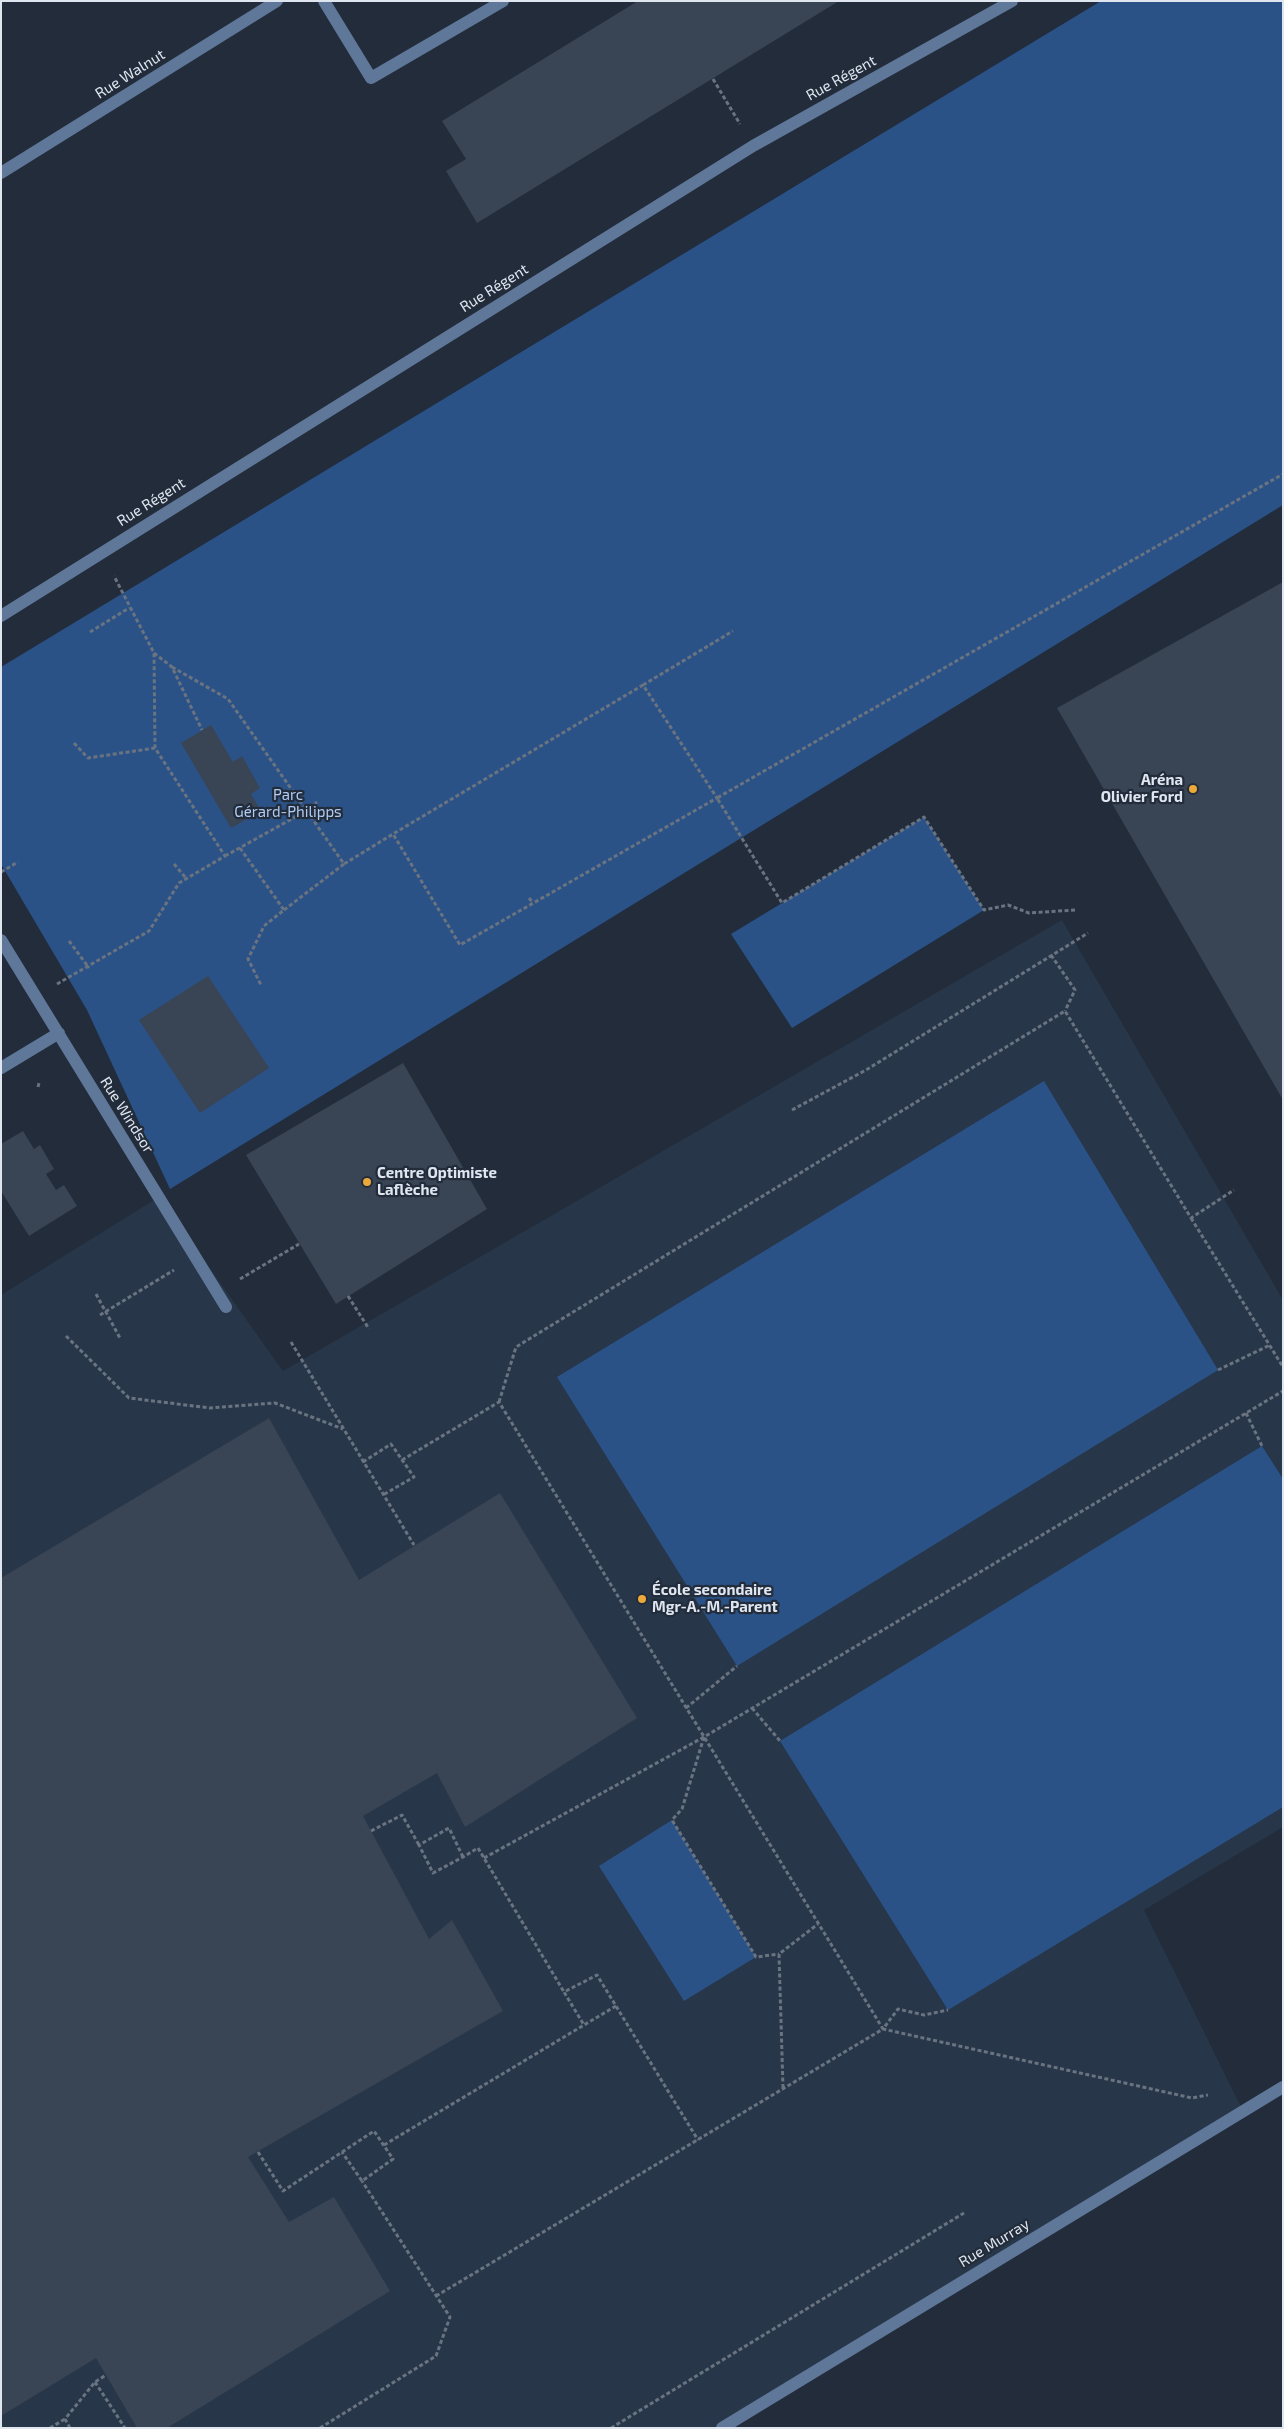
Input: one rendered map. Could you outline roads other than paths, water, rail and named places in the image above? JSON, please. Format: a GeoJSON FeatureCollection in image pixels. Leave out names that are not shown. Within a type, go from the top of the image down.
{"type":"FeatureCollection","features":[{"type":"Feature","properties":{"kind":"street","name":"Rue Walnut"},"geometry":{"type":"LineString","coordinates":[[1,174],[277,1]]}},
{"type":"Feature","properties":{"kind":"street"},"geometry":{"type":"LineString","coordinates":[[324,1],[371,78],[503,1]]}},
{"type":"Feature","properties":{"kind":"street","name":"Rue Régent"},"geometry":{"type":"LineString","coordinates":[[1,616],[753,146],[1012,1]]}},
{"type":"Feature","properties":{"kind":"street","name":"Rue Windsor"},"geometry":{"type":"LineString","coordinates":[[1,940],[226,1307]]}},
{"type":"Feature","properties":{"kind":"street"},"geometry":{"type":"LineString","coordinates":[[1,1068],[58,1033]]}},
{"type":"Feature","properties":{"kind":"street","name":"Rue Murray"},"geometry":{"type":"LineString","coordinates":[[722,2428],[1283,2087]]}},
{"type":"Feature","properties":{"kind":"place","name":"Aréna Olivier Ford"},"geometry":{"type":"Point","coordinates":[1193,789]}},
{"type":"Feature","properties":{"kind":"place","name":"Centre Optimiste Laflèche"},"geometry":{"type":"Point","coordinates":[367,1182]}},
{"type":"Feature","properties":{"kind":"place","name":"École secondaire Mgr-A.-M.-Parent"},"geometry":{"type":"Point","coordinates":[642,1599]}},
{"type":"Feature","properties":{"kind":"park label","name":"Parc Gérard-Philipps"},"geometry":{"type":"Point","coordinates":[288,804]}}]}
